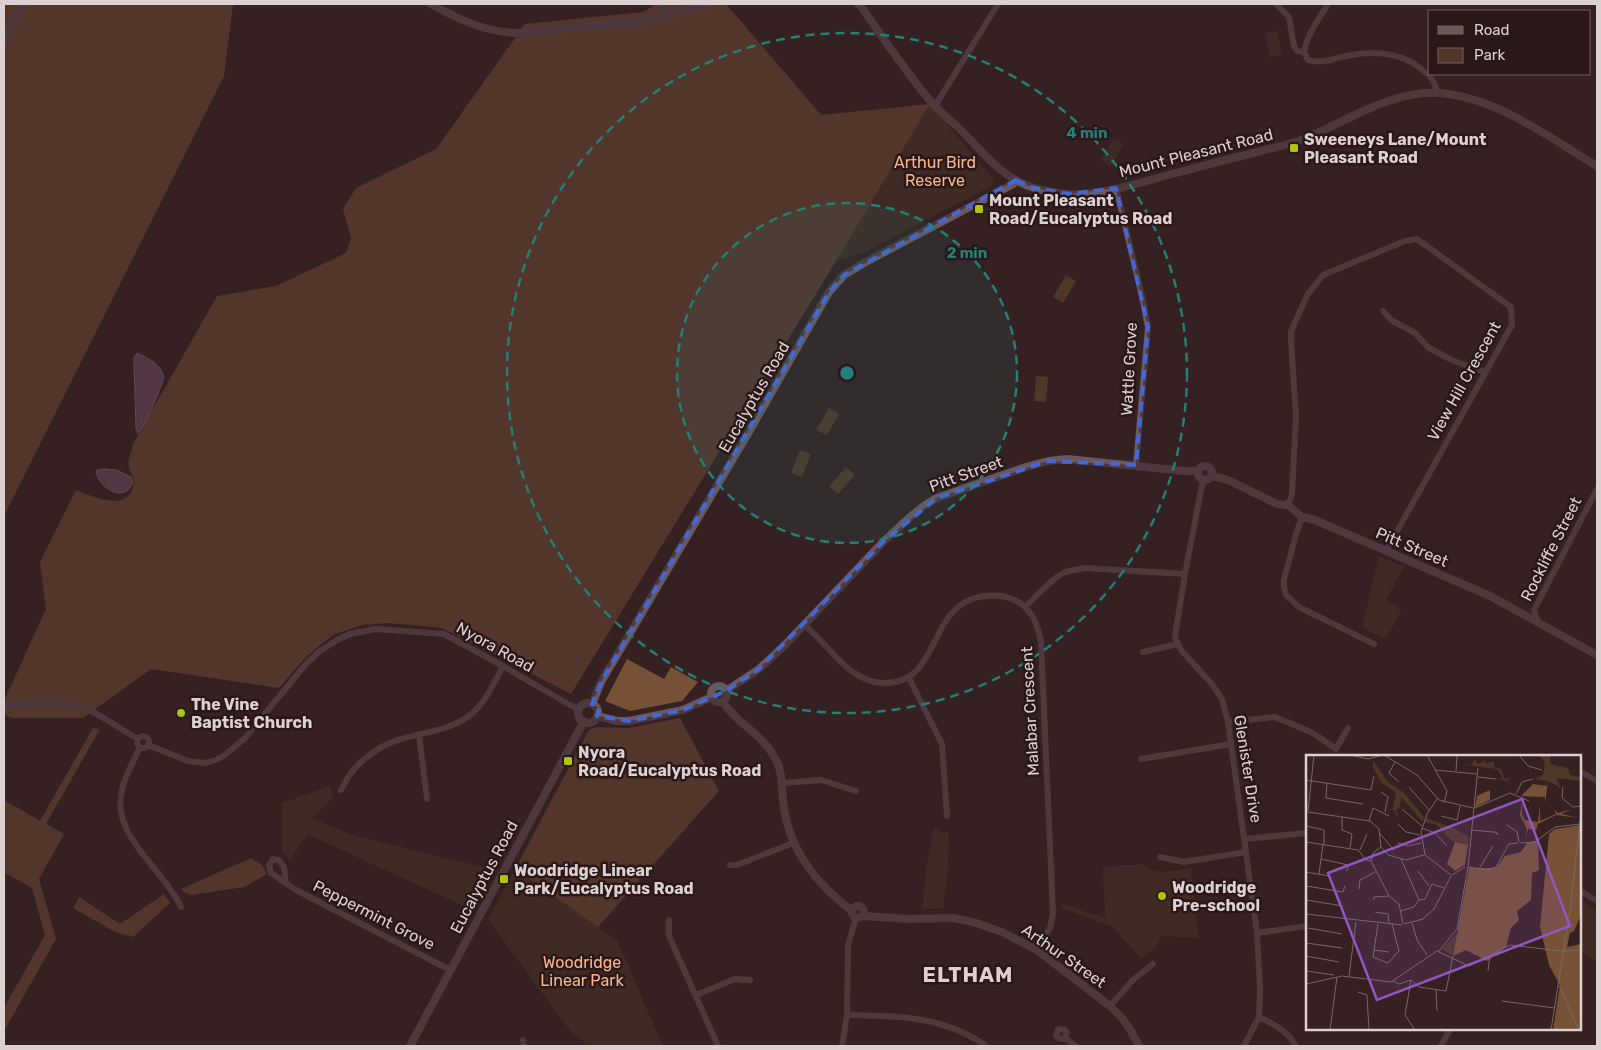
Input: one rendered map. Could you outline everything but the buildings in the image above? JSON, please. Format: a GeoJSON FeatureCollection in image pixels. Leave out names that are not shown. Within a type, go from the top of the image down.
{"type":"FeatureCollection","features":[{"type":"Feature","properties":{"kind":"street"},"geometry":{"type":"LineString","coordinates":[[4,39],[24,4]]}},
{"type":"Feature","properties":{"kind":"street"},"geometry":{"type":"LineString","coordinates":[[431,4],[473,25],[488,30],[514,32],[638,22],[708,4]]}},
{"type":"Feature","properties":{"kind":"street"},"geometry":{"type":"LineString","coordinates":[[663,4],[664,16]]}},
{"type":"Feature","properties":{"kind":"street","name":"Mount Pleasant Road"},"geometry":{"type":"LineString","coordinates":[[858,4],[935,106],[996,167],[1016,180],[1034,188],[1070,194],[1116,188],[1290,143],[1389,101],[1406,96],[1437,93],[1469,98],[1493,106],[1516,117],[1597,166]]}},
{"type":"Feature","properties":{"kind":"street"},"geometry":{"type":"LineString","coordinates":[[935,106],[998,4]]}},
{"type":"Feature","properties":{"kind":"street"},"geometry":{"type":"LineString","coordinates":[[1276,4],[1289,17],[1294,46],[1297,51],[1304,52]]}},
{"type":"Feature","properties":{"kind":"street"},"geometry":{"type":"LineString","coordinates":[[1328,4],[1313,28],[1304,52],[1308,60],[1317,63],[1354,55],[1376,53],[1396,56],[1417,66],[1426,73],[1434,82],[1437,93]]}},
{"type":"Feature","properties":{"kind":"street","name":"Eucalyptus Road"},"geometry":{"type":"LineString","coordinates":[[592,704],[601,682],[829,292],[844,275],[864,263],[1016,180]]}},
{"type":"Feature","properties":{"kind":"street","name":"Wattle Grove"},"geometry":{"type":"LineString","coordinates":[[1116,188],[1148,327],[1136,465]]}},
{"type":"Feature","properties":{"kind":"street","name":"View Hill Crescent"},"geometry":{"type":"LineString","coordinates":[[1288,505],[1292,494],[1296,416],[1291,332],[1308,294],[1323,276],[1404,241],[1417,239],[1511,307],[1512,325],[1386,551]]}},
{"type":"Feature","properties":{"kind":"street"},"geometry":{"type":"LineString","coordinates":[[1383,312],[1391,320],[1415,333],[1429,348],[1454,361],[1486,372]]}},
{"type":"Feature","properties":{"kind":"street","name":"Pitt Street"},"geometry":{"type":"LineString","coordinates":[[726,691],[759,669],[884,541],[925,505],[938,498],[1048,461],[1067,459],[1198,471]]}},
{"type":"Feature","properties":{"kind":"street"},"geometry":{"type":"LineString","coordinates":[[1207,466],[1212,470],[1212,476],[1209,480],[1203,480],[1199,477],[1198,471],[1202,467],[1207,466]]}},
{"type":"Feature","properties":{"kind":"street","name":"Pitt Street"},"geometry":{"type":"LineString","coordinates":[[1212,476],[1228,480],[1277,504],[1288,505],[1302,517],[1315,520],[1490,596],[1597,655]]}},
{"type":"Feature","properties":{"kind":"street"},"geometry":{"type":"LineString","coordinates":[[1143,652],[1178,644],[1176,628],[1203,480]]}},
{"type":"Feature","properties":{"kind":"street","name":"Rockliffe Street"},"geometry":{"type":"LineString","coordinates":[[1538,622],[1534,610],[1597,490]]}},
{"type":"Feature","properties":{"kind":"street"},"geometry":{"type":"LineString","coordinates":[[1302,517],[1284,580],[1286,595],[1299,607],[1374,644]]}},
{"type":"Feature","properties":{"kind":"street"},"geometry":{"type":"LineString","coordinates":[[804,625],[853,673],[863,679],[884,683],[909,678],[923,663],[948,618],[960,606],[971,599],[984,596],[999,596],[1025,607],[1056,578],[1076,569],[1185,574]]}},
{"type":"Feature","properties":{"kind":"street","name":"Malabar Crescent"},"geometry":{"type":"LineString","coordinates":[[1025,607],[1039,630],[1041,642],[1053,914],[1050,928],[1037,950]]}},
{"type":"Feature","properties":{"kind":"street","name":"Nyora Road"},"geometry":{"type":"LineString","coordinates":[[148,745],[180,759],[196,763],[206,763],[225,755],[244,738],[313,658],[337,640],[364,630],[389,629],[444,634],[579,709]]}},
{"type":"Feature","properties":{"kind":"street","name":"Glenister Drive"},"geometry":{"type":"LineString","coordinates":[[1178,644],[1222,699],[1228,722],[1257,933],[1260,989],[1258,1017],[1244,1046]]}},
{"type":"Feature","properties":{"kind":"street"},"geometry":{"type":"LineString","coordinates":[[341,790],[351,772],[368,756],[399,739],[453,726],[470,715],[485,699],[503,666]]}},
{"type":"Feature","properties":{"kind":"street"},"geometry":{"type":"LineString","coordinates":[[909,678],[942,744],[948,816]]}},
{"type":"Feature","properties":{"kind":"street"},"geometry":{"type":"LineString","coordinates":[[716,686],[722,686],[726,691],[726,698],[722,701],[716,701],[712,697],[712,691],[716,686]]}},
{"type":"Feature","properties":{"kind":"street"},"geometry":{"type":"LineString","coordinates":[[597,716],[629,722],[683,710],[712,697]]}},
{"type":"Feature","properties":{"kind":"street","name":"Arthur Street"},"geometry":{"type":"LineString","coordinates":[[722,701],[729,712],[769,748],[780,770],[783,783],[785,815],[793,843],[813,875],[835,897],[858,912],[892,918],[953,918],[974,922],[1002,932],[1037,950],[1110,1006],[1122,1018],[1139,1046]]}},
{"type":"Feature","properties":{"kind":"street"},"geometry":{"type":"LineString","coordinates":[[4,706],[22,704],[74,706],[90,710],[138,739]]}},
{"type":"Feature","properties":{"kind":"street"},"geometry":{"type":"LineString","coordinates":[[584,704],[592,704],[597,709],[597,716],[592,721],[584,721],[579,716],[579,709],[584,704]]}},
{"type":"Feature","properties":{"kind":"street"},"geometry":{"type":"LineString","coordinates":[[1228,722],[1275,717],[1313,733],[1336,749],[1348,728]]}},
{"type":"Feature","properties":{"kind":"street","name":"Eucalyptus Road"},"geometry":{"type":"LineString","coordinates":[[410,1046],[584,721]]}},
{"type":"Feature","properties":{"kind":"street"},"geometry":{"type":"LineString","coordinates":[[419,735],[427,799]]}},
{"type":"Feature","properties":{"kind":"street"},"geometry":{"type":"LineString","coordinates":[[138,739],[146,736],[149,741],[148,745],[140,747]]}},
{"type":"Feature","properties":{"kind":"street"},"geometry":{"type":"LineString","coordinates":[[138,739],[137,743],[140,747]]}},
{"type":"Feature","properties":{"kind":"street"},"geometry":{"type":"LineString","coordinates":[[1141,759],[1231,744]]}},
{"type":"Feature","properties":{"kind":"street"},"geometry":{"type":"LineString","coordinates":[[140,747],[121,792],[121,808],[124,823],[134,843],[175,895],[181,907]]}},
{"type":"Feature","properties":{"kind":"street"},"geometry":{"type":"LineString","coordinates":[[1583,773],[1597,781]]}},
{"type":"Feature","properties":{"kind":"street"},"geometry":{"type":"LineString","coordinates":[[783,783],[822,780],[856,791]]}},
{"type":"Feature","properties":{"kind":"street"},"geometry":{"type":"LineString","coordinates":[[1244,839],[1306,833]]}},
{"type":"Feature","properties":{"kind":"street"},"geometry":{"type":"LineString","coordinates":[[730,865],[737,865],[793,843]]}},
{"type":"Feature","properties":{"kind":"street"},"geometry":{"type":"LineString","coordinates":[[1160,857],[1184,862],[1246,852]]}},
{"type":"Feature","properties":{"kind":"street","name":"Peppermint Grove"},"geometry":{"type":"LineString","coordinates":[[286,883],[305,895],[450,970]]}},
{"type":"Feature","properties":{"kind":"street"},"geometry":{"type":"LineString","coordinates":[[1581,892],[1597,901]]}},
{"type":"Feature","properties":{"kind":"street"},"geometry":{"type":"LineString","coordinates":[[842,1046],[847,1015],[848,952],[858,912]]}},
{"type":"Feature","properties":{"kind":"street"},"geometry":{"type":"LineString","coordinates":[[669,920],[669,936],[718,1046]]}},
{"type":"Feature","properties":{"kind":"street"},"geometry":{"type":"LineString","coordinates":[[1257,933],[1306,926]]}},
{"type":"Feature","properties":{"kind":"street"},"geometry":{"type":"LineString","coordinates":[[1110,1006],[1133,980],[1153,964]]}},
{"type":"Feature","properties":{"kind":"street"},"geometry":{"type":"LineString","coordinates":[[696,995],[735,979],[750,980]]}},
{"type":"Feature","properties":{"kind":"street"},"geometry":{"type":"LineString","coordinates":[[847,1015],[900,1016],[926,1019],[951,1027],[986,1046]]}},
{"type":"Feature","properties":{"kind":"street"},"geometry":{"type":"LineString","coordinates":[[1258,1017],[1280,1027],[1289,1035],[1296,1046]]}},
{"type":"Feature","properties":{"kind":"street"},"geometry":{"type":"LineString","coordinates":[[1441,1046],[1449,1030]]}},
{"type":"Feature","properties":{"kind":"street"},"geometry":{"type":"LineString","coordinates":[[1065,1038],[1076,1046]]}},
{"type":"Feature","properties":{"kind":"highlighted area"},"geometry":{"type":"Polygon","coordinates":[[[1016,180],[1034,188],[1070,194],[1116,188],[1148,327],[1136,465],[1048,461],[937,498],[884,541],[759,669],[726,691],[683,710],[629,721],[597,716],[599,708],[592,704],[601,682],[829,292],[844,275],[1016,180]]]}},
{"type":"Feature","properties":{"kind":"green space"},"geometry":{"type":"Polygon","coordinates":[[[1277,31],[1282,55],[1270,57],[1265,33],[1277,31]]]}},
{"type":"Feature","properties":{"kind":"green space","name":"Arthur Bird Reserve"},"geometry":{"type":"Polygon","coordinates":[[[930,104],[994,180],[993,185],[867,251],[836,261],[930,104]]]}},
{"type":"Feature","properties":{"kind":"green space"},"geometry":{"type":"Polygon","coordinates":[[[1114,139],[1124,144],[1111,166],[1101,160],[1114,139]]]}},
{"type":"Feature","properties":{"kind":"green space"},"geometry":{"type":"Polygon","coordinates":[[[1066,275],[1076,281],[1063,303],[1053,297],[1066,275]]]}},
{"type":"Feature","properties":{"kind":"green space"},"geometry":{"type":"Polygon","coordinates":[[[1036,376],[1048,377],[1046,402],[1034,401],[1036,376]]]}},
{"type":"Feature","properties":{"kind":"green space"},"geometry":{"type":"Polygon","coordinates":[[[829,408],[839,414],[827,435],[816,430],[829,408]]]}},
{"type":"Feature","properties":{"kind":"green space"},"geometry":{"type":"Polygon","coordinates":[[[800,450],[811,454],[802,477],[791,473],[800,450]]]}},
{"type":"Feature","properties":{"kind":"green space"},"geometry":{"type":"Polygon","coordinates":[[[846,467],[855,475],[838,494],[829,486],[846,467]]]}},
{"type":"Feature","properties":{"kind":"green space"},"geometry":{"type":"Polygon","coordinates":[[[1379,556],[1404,567],[1386,600],[1402,610],[1386,639],[1362,627],[1379,556]]]}},
{"type":"Feature","properties":{"kind":"green space"},"geometry":{"type":"Polygon","coordinates":[[[330,786],[334,797],[312,818],[355,836],[492,869],[470,909],[307,834],[289,862],[288,857],[282,852],[282,803],[330,786]]]}},
{"type":"Feature","properties":{"kind":"green space"},"geometry":{"type":"Polygon","coordinates":[[[934,827],[941,832],[949,832],[948,866],[943,908],[922,909],[927,863],[934,827]]]}},
{"type":"Feature","properties":{"kind":"green space"},"geometry":{"type":"Polygon","coordinates":[[[1143,864],[1159,872],[1191,868],[1199,938],[1162,936],[1154,950],[1146,953],[1142,960],[1113,927],[1062,908],[1062,904],[1105,918],[1103,867],[1143,864]]]}},
{"type":"Feature","properties":{"kind":"green space","name":"Woodridge Linear Park"},"geometry":{"type":"Polygon","coordinates":[[[515,869],[617,940],[663,1046],[588,1046],[571,1032],[488,920],[515,869]]]}},
{"type":"Feature","properties":{"kind":"green space"},"geometry":{"type":"Polygon","coordinates":[[[1581,900],[1597,911],[1597,961],[1581,952],[1581,900]]]}},
{"type":"Feature","properties":{"kind":"shaded area"},"geometry":{"type":"Polygon","coordinates":[[[4,4],[233,4],[224,76],[4,516],[4,4]]]}},
{"type":"Feature","properties":{"kind":"shaded area"},"geometry":{"type":"Polygon","coordinates":[[[656,4],[726,4],[821,115],[930,104],[571,694],[442,628],[388,623],[362,625],[335,634],[304,659],[279,688],[151,669],[83,718],[12,718],[4,715],[4,701],[46,609],[40,562],[76,490],[110,501],[126,498],[131,492],[134,482],[129,462],[133,444],[217,296],[276,286],[346,253],[351,238],[343,209],[356,188],[436,149],[525,24],[643,12],[656,4]]]}},
{"type":"Feature","properties":{"kind":"shaded area"},"geometry":{"type":"Polygon","coordinates":[[[137,353],[158,365],[163,373],[163,380],[152,409],[138,433],[136,429],[134,365],[134,357],[137,353]]]}},
{"type":"Feature","properties":{"kind":"shaded area"},"geometry":{"type":"Polygon","coordinates":[[[97,470],[116,470],[131,477],[133,482],[129,489],[119,493],[113,492],[102,484],[96,472],[97,470]]]}},
{"type":"Feature","properties":{"kind":"shaded area"},"geometry":{"type":"Polygon","coordinates":[[[627,659],[664,679],[671,667],[698,682],[682,701],[630,711],[605,701],[627,659]]]}},
{"type":"Feature","properties":{"kind":"shaded area"},"geometry":{"type":"Polygon","coordinates":[[[680,718],[719,791],[598,927],[515,869],[589,730],[597,727],[629,728],[680,718]]]}},
{"type":"Feature","properties":{"kind":"shaded area"},"geometry":{"type":"Polygon","coordinates":[[[93,728],[100,729],[46,824],[64,834],[39,879],[56,939],[4,1031],[4,1008],[45,935],[32,888],[4,872],[4,800],[40,821],[93,728]]]}},
{"type":"Feature","properties":{"kind":"shaded area"},"geometry":{"type":"Polygon","coordinates":[[[251,858],[262,865],[267,874],[244,887],[191,895],[181,889],[251,858]]]}},
{"type":"Feature","properties":{"kind":"shaded area"},"geometry":{"type":"Polygon","coordinates":[[[164,894],[170,903],[133,937],[115,932],[73,908],[79,897],[120,924],[164,894]]]}},
{"type":"Feature","properties":{"kind":"place","name":"Sweeneys Lane/Mount Pleasant Road"},"geometry":{"type":"Point","coordinates":[1294,148]}},
{"type":"Feature","properties":{"kind":"place","name":"Mount Pleasant Road/Eucalyptus Road"},"geometry":{"type":"Point","coordinates":[979,209]}},
{"type":"Feature","properties":{"kind":"place","name":"The Vine Baptist Church"},"geometry":{"type":"Point","coordinates":[181,713]}},
{"type":"Feature","properties":{"kind":"place","name":"Nyora Road/Eucalyptus Road"},"geometry":{"type":"Point","coordinates":[568,761]}},
{"type":"Feature","properties":{"kind":"place","name":"Woodridge Linear Park/Eucalyptus Road"},"geometry":{"type":"Point","coordinates":[504,879]}},
{"type":"Feature","properties":{"kind":"place","name":"Woodridge Pre-school"},"geometry":{"type":"Point","coordinates":[1162,896]}},
{"type":"Feature","properties":{"kind":"district","name":"ELTHAM"},"geometry":{"type":"Point","coordinates":[968,974]}}]}
